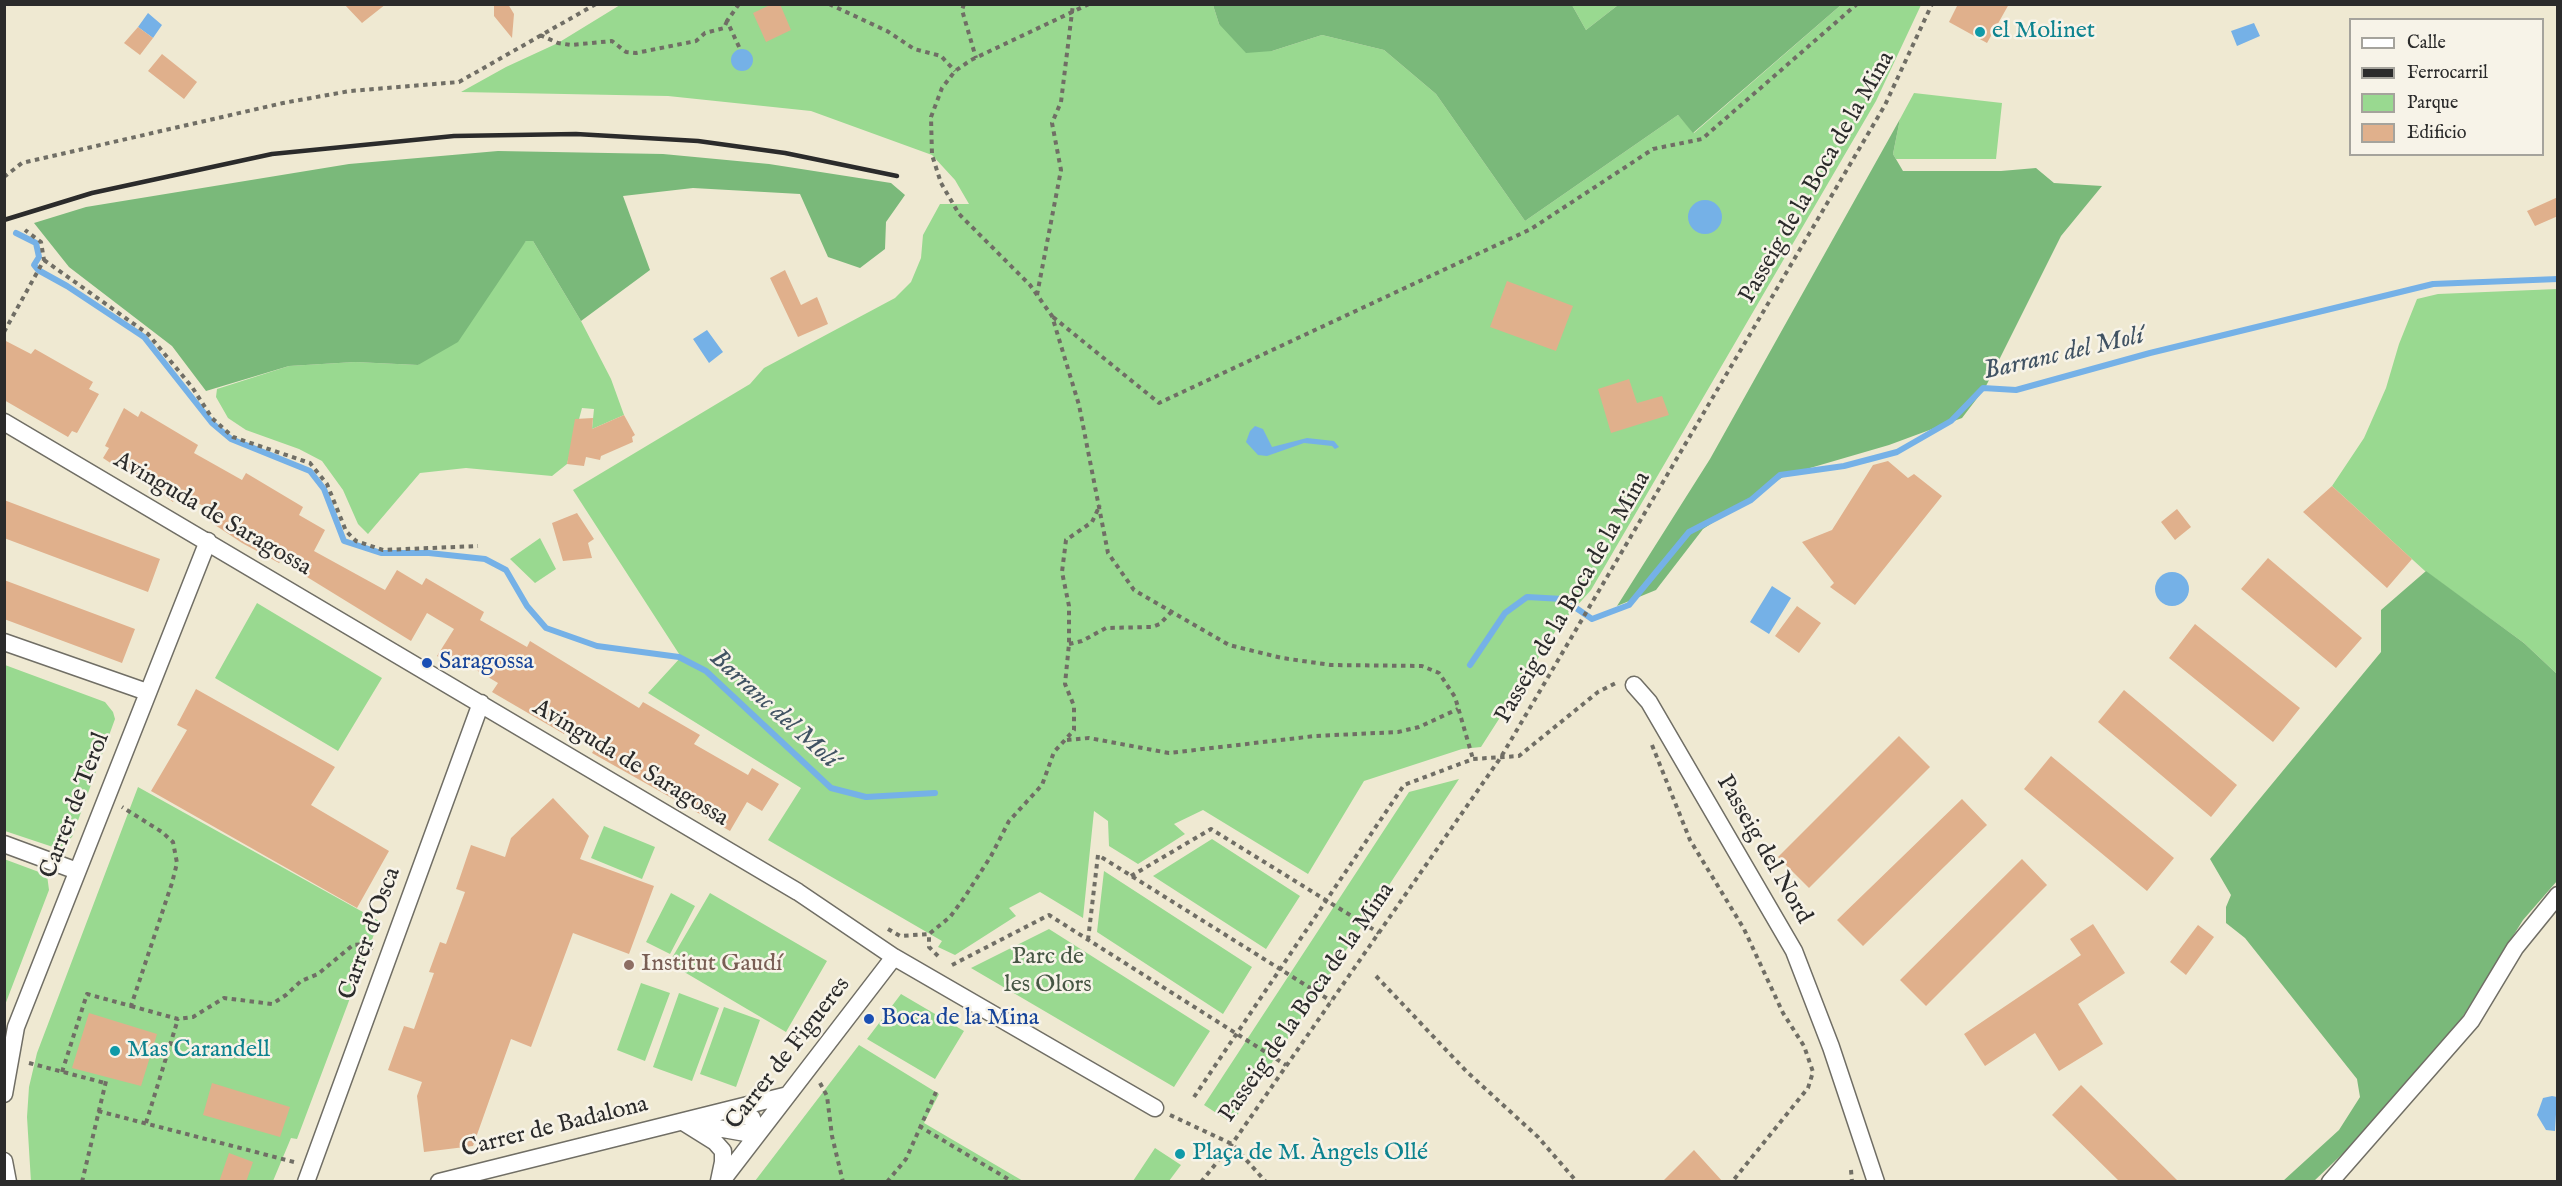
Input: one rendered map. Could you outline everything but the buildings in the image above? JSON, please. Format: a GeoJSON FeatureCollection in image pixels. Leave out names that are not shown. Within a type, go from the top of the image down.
{"type":"FeatureCollection","features":[{"type":"Feature","properties":{"kind":"street","name":"Avinguda de Saragossa"},"geometry":{"type":"LineString","coordinates":[[4,422],[798,892],[894,957],[1155,1108]]}},
{"type":"Feature","properties":{"kind":"street","name":"Carrer de Terol"},"geometry":{"type":"LineString","coordinates":[[4,1094],[10,1025],[76,872],[208,541]]}},
{"type":"Feature","properties":{"kind":"street"},"geometry":{"type":"LineString","coordinates":[[4,642],[147,692]]}},
{"type":"Feature","properties":{"kind":"street","name":"Passeig del Nord"},"geometry":{"type":"LineString","coordinates":[[1634,685],[1649,702],[1794,951],[1831,1047],[1876,1182]]}},
{"type":"Feature","properties":{"kind":"street","name":"Carrer d'Osca"},"geometry":{"type":"LineString","coordinates":[[306,1182],[481,703]]}},
{"type":"Feature","properties":{"kind":"street"},"geometry":{"type":"LineString","coordinates":[[4,844],[76,872]]}},
{"type":"Feature","properties":{"kind":"street"},"geometry":{"type":"LineString","coordinates":[[2330,1182],[2470,1021],[2515,948],[2558,895]]}},
{"type":"Feature","properties":{"kind":"street","name":"Carrer de Figueres"},"geometry":{"type":"LineString","coordinates":[[720,1182],[894,957]]}},
{"type":"Feature","properties":{"kind":"street","name":"Carrer de Badalona"},"geometry":{"type":"LineString","coordinates":[[439,1182],[788,1095]]}},
{"type":"Feature","properties":{"kind":"street"},"geometry":{"type":"LineString","coordinates":[[726,1111],[752,1118],[757,1135]]}},
{"type":"Feature","properties":{"kind":"street","name":"Carrer de Badalona"},"geometry":{"type":"LineString","coordinates":[[683,1122],[757,1135]]}},
{"type":"Feature","properties":{"kind":"street","name":"Carrer de Badalona"},"geometry":{"type":"LineString","coordinates":[[683,1122],[715,1142],[723,1151],[720,1182]]}},
{"type":"Feature","properties":{"kind":"street"},"geometry":{"type":"LineString","coordinates":[[4,1161],[8,1182]]}},
{"type":"Feature","properties":{"kind":"path"},"geometry":{"type":"LineString","coordinates":[[4,177],[22,163],[283,103],[350,91],[459,82],[596,4]]}},
{"type":"Feature","properties":{"kind":"path"},"geometry":{"type":"LineString","coordinates":[[540,35],[558,44],[612,41],[626,52],[636,53],[696,41],[705,33],[724,28],[739,4]]}},
{"type":"Feature","properties":{"kind":"path"},"geometry":{"type":"LineString","coordinates":[[829,4],[887,31],[914,49],[940,56],[955,71]]}},
{"type":"Feature","properties":{"kind":"path"},"geometry":{"type":"LineString","coordinates":[[964,4],[962,10],[976,58]]}},
{"type":"Feature","properties":{"kind":"path"},"geometry":{"type":"LineString","coordinates":[[1036,295],[1061,170],[1052,123],[1060,102],[1074,11],[1073,4]]}},
{"type":"Feature","properties":{"kind":"path"},"geometry":{"type":"LineString","coordinates":[[1089,4],[976,58],[955,71],[942,88],[932,117],[932,155],[941,183],[959,214],[1036,295],[1052,316],[1159,403],[1531,229],[1653,149],[1702,139],[1857,4]]}},
{"type":"Feature","properties":{"kind":"path","name":"Passeig de la Boca de la Mina"},"geometry":{"type":"LineString","coordinates":[[1202,1182],[1232,1144],[1502,757],[1885,105],[1932,4]]}},
{"type":"Feature","properties":{"kind":"path"},"geometry":{"type":"LineString","coordinates":[[727,21],[740,49]]}},
{"type":"Feature","properties":{"kind":"path"},"geometry":{"type":"LineString","coordinates":[[4,332],[44,260],[41,242],[25,230]]}},
{"type":"Feature","properties":{"kind":"path"},"geometry":{"type":"LineString","coordinates":[[44,260],[148,334],[192,387],[213,418],[233,437],[310,463],[327,484],[346,531],[356,541],[383,550],[478,546]]}},
{"type":"Feature","properties":{"kind":"path"},"geometry":{"type":"LineString","coordinates":[[1052,316],[1079,405],[1108,553],[1134,590],[1229,645],[1282,658],[1331,665],[1422,666],[1439,673],[1455,697],[1473,759]]}},
{"type":"Feature","properties":{"kind":"path"},"geometry":{"type":"LineString","coordinates":[[880,924],[900,936],[929,934],[950,917],[991,856],[1008,821],[1042,785],[1054,752],[1074,730],[1074,706],[1065,684],[1069,644],[1069,606],[1062,572],[1066,540],[1092,522],[1100,504]]}},
{"type":"Feature","properties":{"kind":"path"},"geometry":{"type":"LineString","coordinates":[[1069,644],[1082,641],[1106,628],[1152,627],[1161,624],[1171,612]]}},
{"type":"Feature","properties":{"kind":"path"},"geometry":{"type":"LineString","coordinates":[[1194,1096],[1404,785],[1473,759],[1519,756],[1598,692],[1620,682],[1634,685]]}},
{"type":"Feature","properties":{"kind":"path"},"geometry":{"type":"LineString","coordinates":[[1067,740],[1089,738],[1169,753],[1315,736],[1398,732],[1419,727],[1458,709]]}},
{"type":"Feature","properties":{"kind":"path"},"geometry":{"type":"LineString","coordinates":[[1652,743],[1670,796],[1690,840],[1744,929],[1783,1013],[1804,1046],[1813,1072],[1808,1088],[1732,1182]]}},
{"type":"Feature","properties":{"kind":"path"},"geometry":{"type":"LineString","coordinates":[[122,807],[162,832],[173,842],[177,863],[131,1006]]}},
{"type":"Feature","properties":{"kind":"path"},"geometry":{"type":"LineString","coordinates":[[1131,876],[1211,829],[1379,933]]}},
{"type":"Feature","properties":{"kind":"path"},"geometry":{"type":"LineString","coordinates":[[1088,940],[1098,855],[1331,1001]]}},
{"type":"Feature","properties":{"kind":"path"},"geometry":{"type":"LineString","coordinates":[[952,964],[1049,915],[1286,1065]]}},
{"type":"Feature","properties":{"kind":"path"},"geometry":{"type":"LineString","coordinates":[[929,934],[929,947],[938,956]]}},
{"type":"Feature","properties":{"kind":"path"},"geometry":{"type":"LineString","coordinates":[[62,1072],[87,994],[178,1019],[193,1017],[224,998],[272,1004],[301,981],[318,974],[353,945],[366,944],[374,949]]}},
{"type":"Feature","properties":{"kind":"path"},"geometry":{"type":"LineString","coordinates":[[1376,976],[1459,1063],[1538,1137],[1577,1182]]}},
{"type":"Feature","properties":{"kind":"path"},"geometry":{"type":"LineString","coordinates":[[146,1123],[178,1019]]}},
{"type":"Feature","properties":{"kind":"path"},"geometry":{"type":"LineString","coordinates":[[29,1063],[105,1083]]}},
{"type":"Feature","properties":{"kind":"path"},"geometry":{"type":"LineString","coordinates":[[82,1182],[107,1077]]}},
{"type":"Feature","properties":{"kind":"path"},"geometry":{"type":"LineString","coordinates":[[820,1083],[827,1096],[832,1136],[843,1182]]}},
{"type":"Feature","properties":{"kind":"path"},"geometry":{"type":"LineString","coordinates":[[887,1182],[906,1159],[936,1092]]}},
{"type":"Feature","properties":{"kind":"path"},"geometry":{"type":"LineString","coordinates":[[1155,1108],[1232,1144],[1266,1182]]}},
{"type":"Feature","properties":{"kind":"path"},"geometry":{"type":"LineString","coordinates":[[98,1110],[294,1162]]}},
{"type":"Feature","properties":{"kind":"path"},"geometry":{"type":"LineString","coordinates":[[919,1126],[1013,1182]]}},
{"type":"Feature","properties":{"kind":"green space"},"geometry":{"type":"Polygon","coordinates":[[[620,5],[1213,5],[1219,24],[1272,51],[1322,35],[1384,50],[1436,94],[1525,221],[1678,115],[1694,133],[1841,5],[1921,5],[1876,101],[1591,590],[1558,627],[1481,747],[1462,749],[1364,781],[1308,874],[1203,810],[1174,824],[1185,834],[1138,864],[1109,846],[1108,821],[1094,811],[1083,918],[1040,892],[1009,908],[1016,916],[955,955],[938,947],[942,941],[768,840],[801,788],[648,693],[681,657],[573,490],[750,384],[764,368],[895,298],[911,282],[921,258],[923,235],[940,204],[969,204],[955,180],[932,155],[811,111],[668,96],[461,92],[506,67],[558,43],[620,5]]]}},
{"type":"Feature","properties":{"kind":"green space"},"geometry":{"type":"Polygon","coordinates":[[[1213,5],[1572,5],[1586,30],[1618,5],[1841,5],[1693,133],[1678,115],[1525,221],[1436,94],[1384,50],[1322,35],[1272,51],[1246,53],[1219,24],[1213,5]]]}},
{"type":"Feature","properties":{"kind":"green space"},"geometry":{"type":"Polygon","coordinates":[[[1572,5],[1618,5],[1586,30],[1572,5]]]}},
{"type":"Feature","properties":{"kind":"green space"},"geometry":{"type":"Polygon","coordinates":[[[1914,93],[2002,103],[1996,159],[1896,159],[1893,154],[1900,119],[1914,93]]]}},
{"type":"Feature","properties":{"kind":"green space"},"geometry":{"type":"Polygon","coordinates":[[[1900,119],[1893,154],[1903,171],[2001,171],[2036,168],[2054,183],[2102,186],[2061,236],[1985,388],[1962,418],[1889,445],[1786,475],[1703,529],[1656,590],[1617,606],[1710,459],[1900,119]]]}},
{"type":"Feature","properties":{"kind":"green space"},"geometry":{"type":"Polygon","coordinates":[[[498,151],[663,154],[769,164],[891,183],[905,195],[886,222],[885,249],[860,268],[828,257],[800,194],[693,188],[623,196],[650,270],[581,321],[533,241],[526,241],[458,342],[418,365],[355,362],[289,366],[206,391],[172,346],[69,267],[34,223],[86,207],[349,164],[498,151]]]}},
{"type":"Feature","properties":{"kind":"green space"},"geometry":{"type":"Polygon","coordinates":[[[526,241],[533,241],[581,321],[611,379],[624,415],[592,429],[594,409],[582,408],[567,464],[552,476],[466,468],[420,473],[368,534],[358,524],[343,490],[322,461],[299,449],[246,430],[228,418],[216,397],[217,389],[289,366],[355,362],[418,365],[526,241]]]}},
{"type":"Feature","properties":{"kind":"green space"},"geometry":{"type":"Polygon","coordinates":[[[2557,289],[2557,674],[2524,643],[2425,571],[2332,486],[2364,438],[2386,388],[2399,344],[2417,299],[2438,294],[2557,289]]]}},
{"type":"Feature","properties":{"kind":"green space"},"geometry":{"type":"Polygon","coordinates":[[[540,538],[556,569],[535,583],[510,559],[540,538]]]}},
{"type":"Feature","properties":{"kind":"green space"},"geometry":{"type":"Polygon","coordinates":[[[2426,571],[2524,643],[2557,674],[2557,881],[2523,920],[2460,1021],[2354,1143],[2314,1181],[2283,1181],[2339,1130],[2360,1097],[2357,1079],[2245,938],[2226,923],[2226,907],[2231,895],[2210,859],[2381,652],[2381,610],[2426,571]]]}},
{"type":"Feature","properties":{"kind":"green space"},"geometry":{"type":"Polygon","coordinates":[[[257,603],[382,678],[338,751],[215,678],[257,603]]]}},
{"type":"Feature","properties":{"kind":"green space"},"geometry":{"type":"Polygon","coordinates":[[[5,665],[105,702],[113,712],[115,719],[72,837],[59,849],[5,831],[5,665]]]}},
{"type":"Feature","properties":{"kind":"green space"},"geometry":{"type":"Polygon","coordinates":[[[1459,779],[1232,1123],[1204,1105],[1409,792],[1459,779]]]}},
{"type":"Feature","properties":{"kind":"green space"},"geometry":{"type":"Polygon","coordinates":[[[138,787],[379,921],[297,1139],[291,1138],[273,1181],[31,1182],[27,1117],[29,1087],[37,1053],[138,787]]]}},
{"type":"Feature","properties":{"kind":"green space"},"geometry":{"type":"Polygon","coordinates":[[[604,826],[655,847],[642,879],[591,858],[604,826]]]}},
{"type":"Feature","properties":{"kind":"green space"},"geometry":{"type":"Polygon","coordinates":[[[1212,839],[1300,896],[1266,949],[1153,876],[1212,839]]]}},
{"type":"Feature","properties":{"kind":"green space"},"geometry":{"type":"Polygon","coordinates":[[[4,859],[47,875],[49,890],[5,1005],[4,859]]]}},
{"type":"Feature","properties":{"kind":"green space"},"geometry":{"type":"Polygon","coordinates":[[[1104,871],[1252,967],[1223,1014],[1097,932],[1104,871]]]}},
{"type":"Feature","properties":{"kind":"green space"},"geometry":{"type":"Polygon","coordinates":[[[671,893],[695,906],[670,954],[646,942],[671,893]]]}},
{"type":"Feature","properties":{"kind":"green space"},"geometry":{"type":"Polygon","coordinates":[[[710,893],[827,961],[786,1032],[669,963],[710,893]]]}},
{"type":"Feature","properties":{"kind":"green space","name":"Parc de les Olors"},"geometry":{"type":"Polygon","coordinates":[[[1049,929],[1210,1031],[1174,1087],[971,968],[1049,929]]]}},
{"type":"Feature","properties":{"kind":"green space"},"geometry":{"type":"Polygon","coordinates":[[[641,983],[670,993],[645,1061],[617,1050],[641,983]]]}},
{"type":"Feature","properties":{"kind":"green space"},"geometry":{"type":"Polygon","coordinates":[[[679,993],[719,1008],[692,1081],[653,1067],[679,993]]]}},
{"type":"Feature","properties":{"kind":"green space"},"geometry":{"type":"Polygon","coordinates":[[[901,994],[964,1031],[935,1079],[867,1039],[901,994]]]}},
{"type":"Feature","properties":{"kind":"green space"},"geometry":{"type":"Polygon","coordinates":[[[724,1007],[760,1020],[736,1087],[700,1074],[724,1007]]]}},
{"type":"Feature","properties":{"kind":"green space"},"geometry":{"type":"Polygon","coordinates":[[[859,1045],[939,1094],[924,1123],[1023,1181],[755,1181],[859,1045]]]}},
{"type":"Feature","properties":{"kind":"green space"},"geometry":{"type":"Polygon","coordinates":[[[1155,1148],[1181,1165],[1169,1181],[1133,1181],[1155,1148]]]}},
{"type":"Feature","properties":{"kind":"water"},"geometry":{"type":"Polygon","coordinates":[[[148,13],[162,25],[153,38],[138,27],[148,13]]]}},
{"type":"Feature","properties":{"kind":"water"},"geometry":{"type":"Polygon","coordinates":[[[2254,23],[2260,36],[2237,46],[2231,31],[2254,23]]]}},
{"type":"Feature","properties":{"kind":"water"},"geometry":{"type":"Polygon","coordinates":[[[742,49],[750,52],[753,60],[750,68],[742,71],[734,68],[731,60],[734,52],[742,49]]]}},
{"type":"Feature","properties":{"kind":"water"},"geometry":{"type":"Polygon","coordinates":[[[1705,200],[1717,205],[1722,217],[1717,229],[1705,234],[1693,229],[1688,217],[1693,205],[1705,200]]]}},
{"type":"Feature","properties":{"kind":"water"},"geometry":{"type":"Polygon","coordinates":[[[707,330],[723,352],[709,363],[693,339],[707,330]]]}},
{"type":"Feature","properties":{"kind":"water"},"geometry":{"type":"Polygon","coordinates":[[[1255,426],[1263,429],[1272,447],[1307,438],[1334,441],[1339,447],[1335,449],[1332,446],[1304,443],[1267,456],[1258,455],[1246,442],[1250,431],[1255,426]]]}},
{"type":"Feature","properties":{"kind":"water"},"geometry":{"type":"Polygon","coordinates":[[[2172,572],[2184,577],[2189,589],[2184,601],[2172,606],[2160,601],[2155,589],[2160,577],[2172,572]]]}},
{"type":"Feature","properties":{"kind":"water"},"geometry":{"type":"Polygon","coordinates":[[[1772,586],[1791,598],[1769,634],[1750,622],[1772,586]]]}},
{"type":"Feature","properties":{"kind":"water"},"geometry":{"type":"Polygon","coordinates":[[[2557,1097],[2555,1131],[2546,1130],[2537,1115],[2543,1098],[2557,1097]]]}},
{"type":"Feature","properties":{"kind":"waterway","name":"Barranc del Molí"},"geometry":{"type":"LineString","coordinates":[[16,233],[36,243],[39,257],[34,265],[38,270],[67,286],[144,337],[212,423],[231,439],[310,471],[324,489],[344,541],[381,553],[429,553],[485,559],[506,570],[527,606],[546,628],[597,646],[679,657],[706,671],[831,788],[866,797],[935,793]]}},
{"type":"Feature","properties":{"kind":"waterway","name":"Barranc del Molí"},"geometry":{"type":"LineString","coordinates":[[1470,665],[1505,613],[1527,597],[1563,599],[1592,619],[1629,605],[1689,532],[1751,500],[1780,475],[1844,466],[1897,452],[1951,421],[1983,388],[2016,390],[2150,353],[2433,284],[2558,279]]}},
{"type":"Feature","properties":{"kind":"railway"},"geometry":{"type":"LineString","coordinates":[[4,220],[92,193],[272,154],[454,136],[576,134],[698,141],[785,153],[897,176]]}},
{"type":"Feature","properties":{"kind":"place","name":"el Molinet"},"geometry":{"type":"Point","coordinates":[1980,32]}},
{"type":"Feature","properties":{"kind":"place","name":"Saragossa"},"geometry":{"type":"Point","coordinates":[427,663]}},
{"type":"Feature","properties":{"kind":"place","name":"Institut Gaudí"},"geometry":{"type":"Point","coordinates":[629,965]}},
{"type":"Feature","properties":{"kind":"place","name":"Boca de la Mina"},"geometry":{"type":"Point","coordinates":[869,1019]}},
{"type":"Feature","properties":{"kind":"place","name":"Mas Carandell"},"geometry":{"type":"Point","coordinates":[115,1051]}},
{"type":"Feature","properties":{"kind":"place","name":"Plaça de M. Àngels Ollé"},"geometry":{"type":"Point","coordinates":[1180,1154]}}]}
